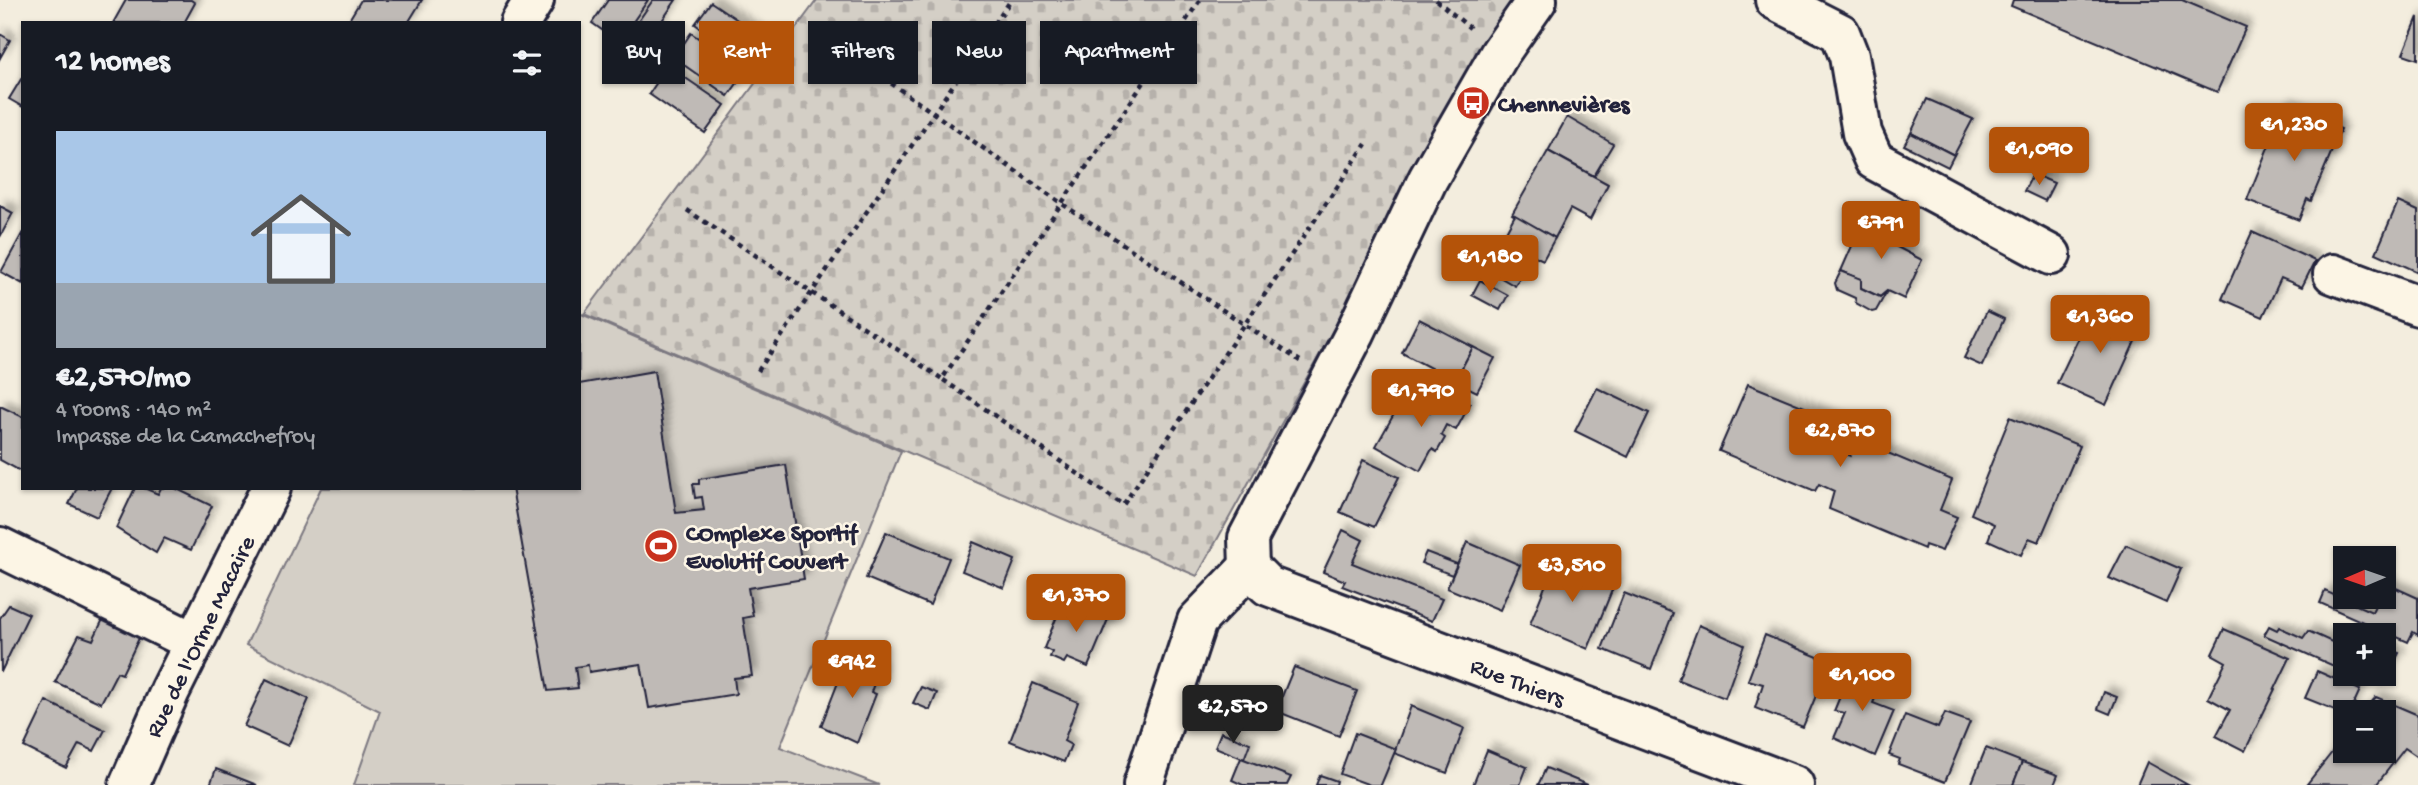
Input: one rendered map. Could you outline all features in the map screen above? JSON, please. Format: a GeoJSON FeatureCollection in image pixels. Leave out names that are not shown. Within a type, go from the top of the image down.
{"type":"FeatureCollection","features":[{"type":"Feature","properties":{"kind":"street"},"geometry":{"type":"LineString","coordinates":[[521,21],[534,0]]}},
{"type":"Feature","properties":{"kind":"street"},"geometry":{"type":"LineString","coordinates":[[1143,785],[1198,621],[1249,567],[1248,538],[1355,333],[1428,179],[1500,54],[1537,0]]}},
{"type":"Feature","properties":{"kind":"street"},"geometry":{"type":"LineString","coordinates":[[1775,0],[1840,33],[1849,56],[1863,133],[1874,160],[2051,255]]}},
{"type":"Feature","properties":{"kind":"street"},"geometry":{"type":"LineString","coordinates":[[2333,274],[2418,306]]}},
{"type":"Feature","properties":{"kind":"street","name":"Rue de l'Orme Macaire"},"geometry":{"type":"LineString","coordinates":[[129,785],[170,691],[270,490]]}},
{"type":"Feature","properties":{"kind":"street"},"geometry":{"type":"LineString","coordinates":[[0,547],[194,642]]}},
{"type":"Feature","properties":{"kind":"street","name":"Rue Thiers"},"geometry":{"type":"LineString","coordinates":[[1249,567],[1268,586],[1794,785]]}},
{"type":"Feature","properties":{"kind":"path"},"geometry":{"type":"LineString","coordinates":[[758,371],[1011,0]]}},
{"type":"Feature","properties":{"kind":"path"},"geometry":{"type":"LineString","coordinates":[[942,380],[1199,0]]}},
{"type":"Feature","properties":{"kind":"path"},"geometry":{"type":"LineString","coordinates":[[892,84],[1061,203],[1329,381]]}},
{"type":"Feature","properties":{"kind":"path"},"geometry":{"type":"LineString","coordinates":[[687,210],[1123,505],[1366,144]]}},
{"type":"Feature","properties":{"kind":"green space"},"geometry":{"type":"Polygon","coordinates":[[[817,0],[1516,0],[1197,576],[584,314],[755,84],[794,84],[794,31],[817,0]]]}},
{"type":"Feature","properties":{"kind":"green space"},"geometry":{"type":"Polygon","coordinates":[[[581,314],[901,451],[780,747],[879,785],[354,785],[380,711],[246,645],[320,490],[581,490],[581,314]]]}},
{"type":"Feature","properties":{"kind":"building"},"geometry":{"type":"Polygon","coordinates":[[[126,0],[191,0],[195,3],[185,21],[114,21],[126,0]]]}},
{"type":"Feature","properties":{"kind":"building"},"geometry":{"type":"Polygon","coordinates":[[[361,0],[422,0],[409,21],[348,21],[361,0]]]}},
{"type":"Feature","properties":{"kind":"building"},"geometry":{"type":"Polygon","coordinates":[[[608,0],[648,0],[634,21],[602,21],[602,30],[592,23],[608,0]]]}},
{"type":"Feature","properties":{"kind":"building"},"geometry":{"type":"Polygon","coordinates":[[[653,0],[676,0],[662,21],[638,21],[653,0]]]}},
{"type":"Feature","properties":{"kind":"building"},"geometry":{"type":"Polygon","coordinates":[[[2013,0],[2182,0],[2246,27],[2217,92],[2011,6],[2013,0]]]}},
{"type":"Feature","properties":{"kind":"building"},"geometry":{"type":"Polygon","coordinates":[[[711,2],[739,21],[699,21],[699,27],[695,24],[711,2]]]}},
{"type":"Feature","properties":{"kind":"building"},"geometry":{"type":"Polygon","coordinates":[[[2418,17],[2418,59],[2403,54],[2418,17]]]}},
{"type":"Feature","properties":{"kind":"building"},"geometry":{"type":"Polygon","coordinates":[[[691,33],[699,39],[699,76],[685,66],[685,42],[691,33]]]}},
{"type":"Feature","properties":{"kind":"building"},"geometry":{"type":"Polygon","coordinates":[[[0,34],[10,40],[0,58],[0,34]]]}},
{"type":"Feature","properties":{"kind":"building"},"geometry":{"type":"Polygon","coordinates":[[[685,78],[725,105],[705,133],[649,94],[656,84],[685,84],[685,78]]]}},
{"type":"Feature","properties":{"kind":"building"},"geometry":{"type":"Polygon","coordinates":[[[21,79],[21,106],[9,99],[21,79]]]}},
{"type":"Feature","properties":{"kind":"building"},"geometry":{"type":"Polygon","coordinates":[[[711,84],[737,84],[728,96],[711,84]]]}},
{"type":"Feature","properties":{"kind":"building"},"geometry":{"type":"Polygon","coordinates":[[[1927,99],[1973,119],[1954,155],[1911,133],[1927,99]]]}},
{"type":"Feature","properties":{"kind":"building"},"geometry":{"type":"Polygon","coordinates":[[[2285,105],[2341,129],[2311,201],[2307,199],[2299,220],[2247,200],[2285,105]]]}},
{"type":"Feature","properties":{"kind":"building"},"geometry":{"type":"Polygon","coordinates":[[[1567,117],[1613,144],[1594,176],[1548,151],[1567,117]]]}},
{"type":"Feature","properties":{"kind":"building"},"geometry":{"type":"Polygon","coordinates":[[[1911,133],[1954,155],[1948,167],[1904,145],[1911,133]]]}},
{"type":"Feature","properties":{"kind":"building"},"geometry":{"type":"Polygon","coordinates":[[[1548,151],[1608,184],[1590,220],[1570,209],[1555,238],[1512,214],[1548,151]]]}},
{"type":"Feature","properties":{"kind":"building"},"geometry":{"type":"Polygon","coordinates":[[[2033,174],[2054,183],[2045,201],[2024,191],[2033,174]]]}},
{"type":"Feature","properties":{"kind":"building"},"geometry":{"type":"Polygon","coordinates":[[[2398,202],[2418,211],[2418,272],[2376,253],[2398,202]]]}},
{"type":"Feature","properties":{"kind":"building"},"geometry":{"type":"Polygon","coordinates":[[[0,206],[13,213],[0,237],[0,206]]]}},
{"type":"Feature","properties":{"kind":"building"},"geometry":{"type":"Polygon","coordinates":[[[1515,215],[1555,238],[1543,260],[1533,255],[1515,286],[1486,269],[1515,215]]]}},
{"type":"Feature","properties":{"kind":"building"},"geometry":{"type":"Polygon","coordinates":[[[1865,216],[1903,235],[1897,247],[1922,260],[1904,299],[1887,291],[1880,297],[1861,288],[1861,279],[1841,271],[1865,216]]]}},
{"type":"Feature","properties":{"kind":"building"},"geometry":{"type":"Polygon","coordinates":[[[2252,232],[2315,261],[2302,287],[2281,278],[2263,317],[2222,299],[2252,232]]]}},
{"type":"Feature","properties":{"kind":"building"},"geometry":{"type":"Polygon","coordinates":[[[21,236],[21,283],[1,272],[21,236]]]}},
{"type":"Feature","properties":{"kind":"building"},"geometry":{"type":"Polygon","coordinates":[[[1841,271],[1861,279],[1861,288],[1880,297],[1887,291],[1876,311],[1872,312],[1856,303],[1855,298],[1837,290],[1835,283],[1841,271]]]}},
{"type":"Feature","properties":{"kind":"building"},"geometry":{"type":"Polygon","coordinates":[[[1480,280],[1508,295],[1500,310],[1472,295],[1480,280]]]}},
{"type":"Feature","properties":{"kind":"building"},"geometry":{"type":"Polygon","coordinates":[[[2094,306],[2142,326],[2106,405],[2057,383],[2094,306]]]}},
{"type":"Feature","properties":{"kind":"building"},"geometry":{"type":"Polygon","coordinates":[[[1987,311],[2004,319],[1982,366],[1964,358],[1987,311]]]}},
{"type":"Feature","properties":{"kind":"building"},"geometry":{"type":"Polygon","coordinates":[[[1419,319],[1473,347],[1455,381],[1402,353],[1419,319]]]}},
{"type":"Feature","properties":{"kind":"building"},"geometry":{"type":"Polygon","coordinates":[[[1473,347],[1495,358],[1477,392],[1455,381],[1473,347]]]}},
{"type":"Feature","properties":{"kind":"building","name":"COmplexe Sportif Evolutif Couvert"},"geometry":{"type":"Polygon","coordinates":[[[654,371],[676,513],[704,510],[702,497],[695,498],[693,484],[699,484],[699,479],[786,465],[804,579],[748,588],[753,616],[743,618],[752,676],[734,678],[736,694],[649,708],[641,664],[589,672],[588,665],[575,667],[578,688],[548,691],[512,490],[581,490],[581,384],[654,371]]]}},
{"type":"Feature","properties":{"kind":"building"},"geometry":{"type":"Polygon","coordinates":[[[1748,384],[1844,423],[1834,449],[1850,456],[1857,440],[1952,480],[1940,510],[1957,517],[1942,551],[1925,545],[1924,549],[1829,509],[1834,491],[1819,484],[1815,491],[1719,451],[1748,384]]]}},
{"type":"Feature","properties":{"kind":"building"},"geometry":{"type":"Polygon","coordinates":[[[1597,388],[1649,413],[1628,457],[1575,431],[1597,388]]]}},
{"type":"Feature","properties":{"kind":"building"},"geometry":{"type":"Polygon","coordinates":[[[1442,390],[1470,404],[1456,430],[1446,425],[1441,435],[1445,438],[1437,452],[1432,449],[1420,471],[1376,446],[1403,398],[1430,412],[1442,390]]]}},
{"type":"Feature","properties":{"kind":"building"},"geometry":{"type":"Polygon","coordinates":[[[0,406],[21,416],[21,469],[0,460],[0,406]]]}},
{"type":"Feature","properties":{"kind":"building"},"geometry":{"type":"Polygon","coordinates":[[[2010,417],[2080,446],[2039,542],[2029,538],[2021,555],[1988,540],[1994,524],[1971,514],[2010,417]]]}},
{"type":"Feature","properties":{"kind":"building"},"geometry":{"type":"Polygon","coordinates":[[[1363,460],[1399,477],[1374,527],[1340,512],[1363,460]]]}},
{"type":"Feature","properties":{"kind":"building"},"geometry":{"type":"Polygon","coordinates":[[[76,490],[111,490],[97,517],[69,504],[76,490]]]}},
{"type":"Feature","properties":{"kind":"building"},"geometry":{"type":"Polygon","coordinates":[[[134,490],[149,490],[158,494],[160,490],[179,490],[212,506],[191,550],[164,538],[156,553],[116,528],[134,490]]]}},
{"type":"Feature","properties":{"kind":"building"},"geometry":{"type":"Polygon","coordinates":[[[1343,530],[1363,540],[1352,563],[1442,599],[1432,621],[1342,586],[1345,581],[1323,572],[1343,530]]]}},
{"type":"Feature","properties":{"kind":"building"},"geometry":{"type":"Polygon","coordinates":[[[886,532],[949,558],[930,605],[866,578],[886,532]]]}},
{"type":"Feature","properties":{"kind":"building"},"geometry":{"type":"Polygon","coordinates":[[[973,542],[1015,560],[1004,588],[962,571],[973,542]]]}},
{"type":"Feature","properties":{"kind":"building"},"geometry":{"type":"Polygon","coordinates":[[[1467,542],[1520,565],[1500,610],[1447,588],[1467,542]]]}},
{"type":"Feature","properties":{"kind":"building"},"geometry":{"type":"Polygon","coordinates":[[[2126,545],[2181,569],[2166,603],[2109,578],[2126,545]]]}},
{"type":"Feature","properties":{"kind":"building"},"geometry":{"type":"Polygon","coordinates":[[[1426,552],[1457,564],[1452,575],[1421,563],[1426,552]]]}},
{"type":"Feature","properties":{"kind":"building"},"geometry":{"type":"Polygon","coordinates":[[[1556,559],[1615,583],[1588,649],[1530,624],[1556,559]]]}},
{"type":"Feature","properties":{"kind":"building"},"geometry":{"type":"Polygon","coordinates":[[[2396,588],[2418,598],[2418,635],[2413,632],[2408,642],[2396,637],[2396,623],[2365,623],[2334,609],[2365,609],[2372,612],[2373,609],[2396,609],[2396,588]]]}},
{"type":"Feature","properties":{"kind":"building"},"geometry":{"type":"Polygon","coordinates":[[[2325,591],[2333,595],[2333,609],[2320,603],[2325,591]]]}},
{"type":"Feature","properties":{"kind":"building"},"geometry":{"type":"Polygon","coordinates":[[[1624,593],[1673,613],[1651,669],[1602,649],[1624,593]]]}},
{"type":"Feature","properties":{"kind":"building"},"geometry":{"type":"Polygon","coordinates":[[[1064,599],[1109,617],[1088,667],[1067,658],[1064,663],[1050,657],[1052,652],[1044,648],[1064,599]]]}},
{"type":"Feature","properties":{"kind":"building"},"geometry":{"type":"Polygon","coordinates":[[[9,605],[29,614],[1,672],[0,618],[9,605]]]}},
{"type":"Feature","properties":{"kind":"building"},"geometry":{"type":"Polygon","coordinates":[[[105,615],[141,634],[122,674],[117,672],[101,703],[55,682],[79,635],[93,640],[105,615]]]}},
{"type":"Feature","properties":{"kind":"building"},"geometry":{"type":"Polygon","coordinates":[[[1699,625],[1744,645],[1725,698],[1678,680],[1699,625]]]}},
{"type":"Feature","properties":{"kind":"building"},"geometry":{"type":"Polygon","coordinates":[[[2269,626],[2277,630],[2279,627],[2303,638],[2308,631],[2333,641],[2333,666],[2264,635],[2269,626]]]}},
{"type":"Feature","properties":{"kind":"building"},"geometry":{"type":"Polygon","coordinates":[[[2224,629],[2290,658],[2245,751],[2216,736],[2230,710],[2208,698],[2226,662],[2212,654],[2224,629]]]}},
{"type":"Feature","properties":{"kind":"building"},"geometry":{"type":"Polygon","coordinates":[[[1765,635],[1830,662],[1803,727],[1755,708],[1763,684],[1748,680],[1765,635]]]}},
{"type":"Feature","properties":{"kind":"building"},"geometry":{"type":"Polygon","coordinates":[[[848,657],[879,670],[871,692],[876,694],[857,743],[821,726],[848,657]]]}},
{"type":"Feature","properties":{"kind":"building"},"geometry":{"type":"Polygon","coordinates":[[[1294,667],[1357,691],[1339,736],[1276,711],[1294,667]]]}},
{"type":"Feature","properties":{"kind":"building"},"geometry":{"type":"Polygon","coordinates":[[[1852,667],[1883,680],[1873,703],[1894,711],[1875,756],[1834,738],[1845,713],[1834,711],[1852,667]]]}},
{"type":"Feature","properties":{"kind":"building"},"geometry":{"type":"Polygon","coordinates":[[[2317,671],[2333,678],[2333,686],[2351,686],[2360,690],[2355,700],[2333,700],[2333,709],[2305,698],[2317,671]]]}},
{"type":"Feature","properties":{"kind":"building"},"geometry":{"type":"Polygon","coordinates":[[[266,679],[309,699],[288,746],[244,726],[266,679]]]}},
{"type":"Feature","properties":{"kind":"building"},"geometry":{"type":"Polygon","coordinates":[[[1033,683],[1078,702],[1064,741],[1071,745],[1064,762],[1010,741],[1033,683]]]}},
{"type":"Feature","properties":{"kind":"building"},"geometry":{"type":"Polygon","coordinates":[[[921,687],[937,693],[930,710],[913,703],[921,687]]]}},
{"type":"Feature","properties":{"kind":"building"},"geometry":{"type":"Polygon","coordinates":[[[2104,692],[2117,697],[2110,714],[2098,709],[2104,692]]]}},
{"type":"Feature","properties":{"kind":"building"},"geometry":{"type":"Polygon","coordinates":[[[46,701],[105,730],[94,751],[79,744],[66,768],[24,747],[46,701]]]}},
{"type":"Feature","properties":{"kind":"building"},"geometry":{"type":"Polygon","coordinates":[[[1411,706],[1464,728],[1447,773],[1394,753],[1411,706]]]}},
{"type":"Feature","properties":{"kind":"building"},"geometry":{"type":"Polygon","coordinates":[[[2396,706],[2418,715],[2418,757],[2405,748],[2396,759],[2396,706]]]}},
{"type":"Feature","properties":{"kind":"building"},"geometry":{"type":"Polygon","coordinates":[[[1945,713],[1970,722],[1945,782],[1898,764],[1900,759],[1889,755],[1905,715],[1938,728],[1945,713]]]}},
{"type":"Feature","properties":{"kind":"building"},"geometry":{"type":"Polygon","coordinates":[[[1221,732],[1250,743],[1244,759],[1215,747],[1221,732]]]}},
{"type":"Feature","properties":{"kind":"building"},"geometry":{"type":"Polygon","coordinates":[[[1355,733],[1396,749],[1381,785],[1370,785],[1340,774],[1355,733]]]}},
{"type":"Feature","properties":{"kind":"building"},"geometry":{"type":"Polygon","coordinates":[[[1986,748],[2022,762],[2013,785],[1971,785],[1986,748]]]}},
{"type":"Feature","properties":{"kind":"building"},"geometry":{"type":"Polygon","coordinates":[[[1487,750],[1527,767],[1520,785],[1473,785],[1487,750]]]}},
{"type":"Feature","properties":{"kind":"building"},"geometry":{"type":"Polygon","coordinates":[[[2333,751],[2333,763],[2393,763],[2376,785],[2307,784],[2333,751]]]}},
{"type":"Feature","properties":{"kind":"building"},"geometry":{"type":"Polygon","coordinates":[[[1241,758],[1291,777],[1287,785],[1243,785],[1232,780],[1241,758]]]}},
{"type":"Feature","properties":{"kind":"building"},"geometry":{"type":"Polygon","coordinates":[[[2022,762],[2058,775],[2054,785],[2013,785],[2022,762]]]}},
{"type":"Feature","properties":{"kind":"building"},"geometry":{"type":"Polygon","coordinates":[[[2147,762],[2188,785],[2137,785],[2147,762]]]}},
{"type":"Feature","properties":{"kind":"building"},"geometry":{"type":"Polygon","coordinates":[[[1546,768],[1588,785],[1538,785],[1546,768]]]}},
{"type":"Feature","properties":{"kind":"building"},"geometry":{"type":"Polygon","coordinates":[[[216,769],[257,785],[210,785],[216,769]]]}},
{"type":"Feature","properties":{"kind":"building"},"geometry":{"type":"Polygon","coordinates":[[[1320,775],[1337,781],[1336,785],[1316,785],[1320,775]]]}},
{"type":"Feature","properties":{"kind":"place","name":"Chennevières"},"geometry":{"type":"Point","coordinates":[1473,103]}},
{"type":"Feature","properties":{"kind":"place","name":"COmplexe Sportif Evolutif Couvert"},"geometry":{"type":"Point","coordinates":[661,546]}}]}
